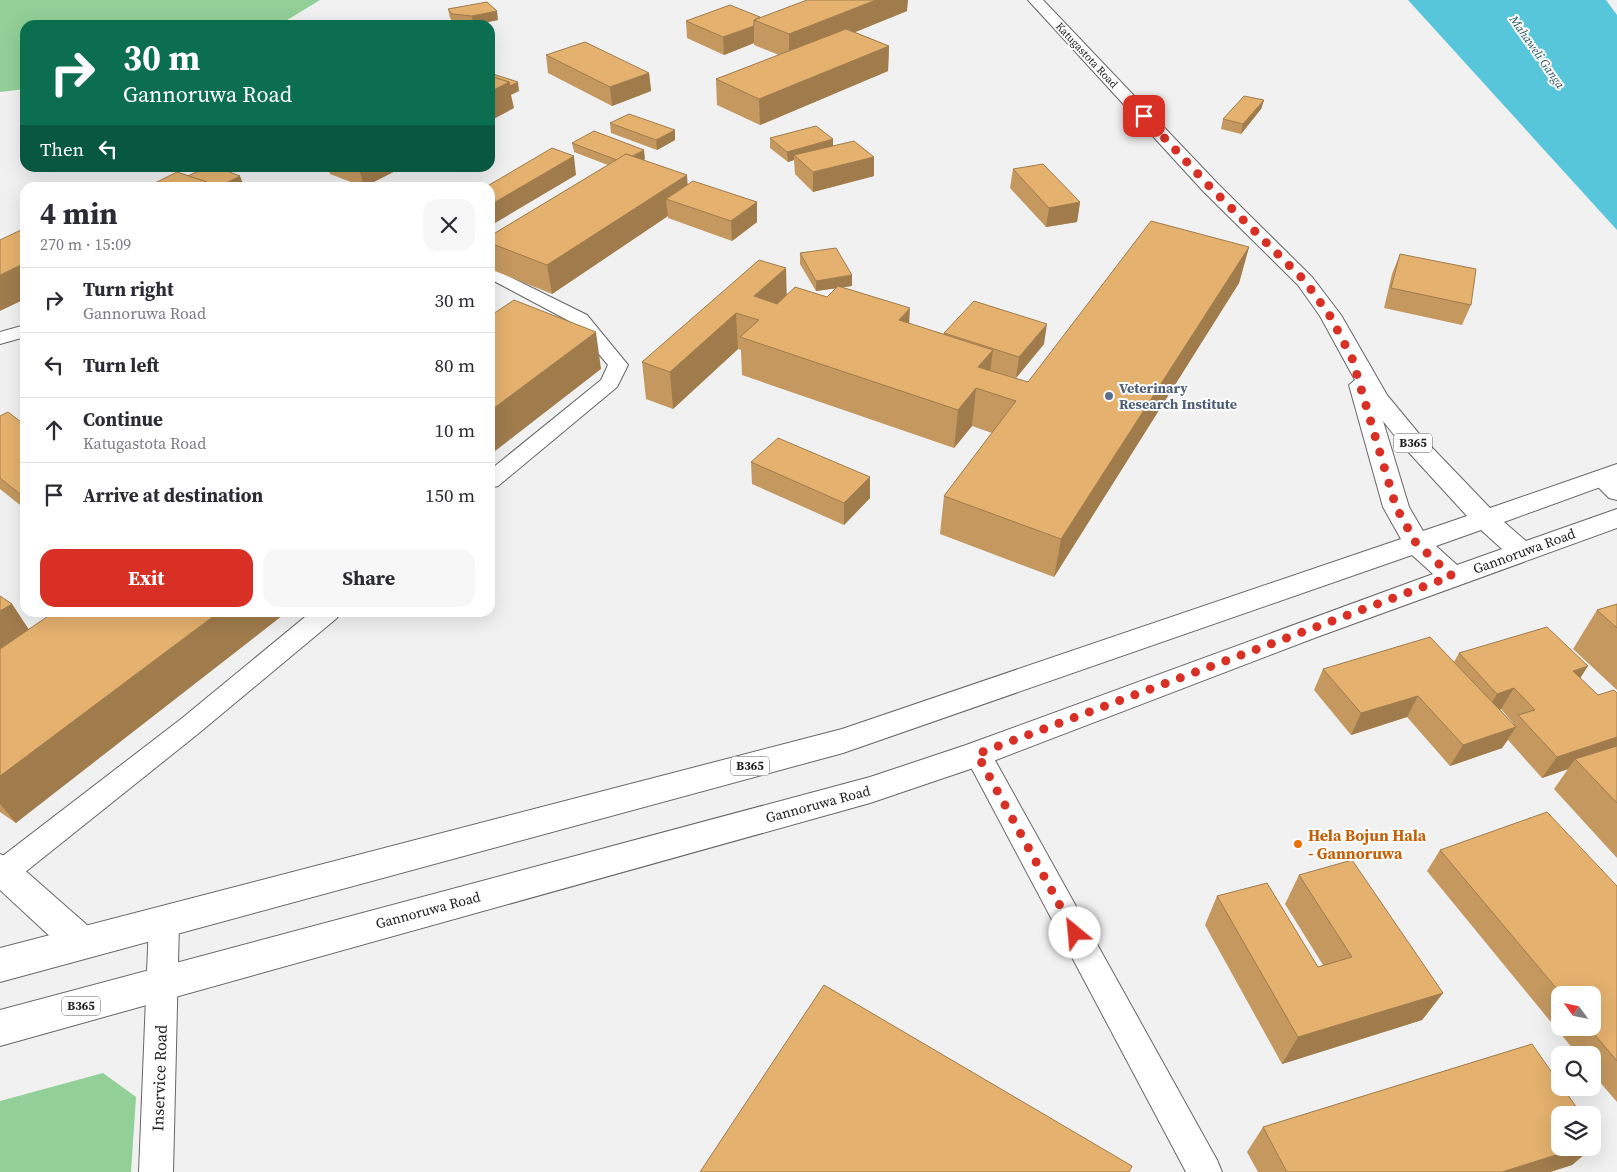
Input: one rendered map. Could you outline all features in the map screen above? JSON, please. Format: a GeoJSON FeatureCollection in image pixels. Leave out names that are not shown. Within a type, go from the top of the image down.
{"type":"FeatureCollection","features":[{"type":"Feature","properties":{"kind":"main road","name":"Katugastota Road"},"geometry":{"type":"LineString","coordinates":[[1035,0],[1211,188],[1305,281],[1330,316],[1352,358],[1377,398],[1411,440],[1485,519],[1522,552]]}},
{"type":"Feature","properties":{"kind":"main road","name":"Katugastota Road"},"geometry":{"type":"LineString","coordinates":[[1352,358],[1396,507],[1416,543],[1452,576]]}},
{"type":"Feature","properties":{"kind":"main road"},"geometry":{"type":"LineString","coordinates":[[1485,519],[1611,481]]}},
{"type":"Feature","properties":{"kind":"main road","name":"Gannoruwa Road"},"geometry":{"type":"LineString","coordinates":[[0,1028],[870,790],[977,754],[1452,576],[1617,518]]}},
{"type":"Feature","properties":{"kind":"main road","name":"B365"},"geometry":{"type":"LineString","coordinates":[[0,965],[843,741],[1485,519]]}},
{"type":"Feature","properties":{"kind":"main road"},"geometry":{"type":"LineString","coordinates":[[2,870],[82,943]]}},
{"type":"Feature","properties":{"kind":"lane"},"geometry":{"type":"LineString","coordinates":[[495,275],[580,319],[618,364],[610,382],[495,477]]}},
{"type":"Feature","properties":{"kind":"lane"},"geometry":{"type":"LineString","coordinates":[[0,338],[20,332]]}},
{"type":"Feature","properties":{"kind":"lane"},"geometry":{"type":"LineString","coordinates":[[2,870],[190,726],[322,617]]}},
{"type":"Feature","properties":{"kind":"lane"},"geometry":{"type":"LineString","coordinates":[[977,754],[1205,1172]]}},
{"type":"Feature","properties":{"kind":"lane","name":"Inservice Road"},"geometry":{"type":"LineString","coordinates":[[156,1172],[164,922]]}},
{"type":"Feature","properties":{"kind":"green space"},"geometry":{"type":"Polygon","coordinates":[[[0,0],[320,0],[287,20],[20,20],[20,90],[0,92],[0,0]]]}},
{"type":"Feature","properties":{"kind":"green space"},"geometry":{"type":"Polygon","coordinates":[[[103,1073],[136,1097],[131,1172],[0,1172],[0,1101],[103,1073]]]}},
{"type":"Feature","properties":{"kind":"water","name":"Mahaweli Ganga"},"geometry":{"type":"Polygon","coordinates":[[[1408,0],[1606,0],[1617,15],[1617,230],[1408,0]]]}},
{"type":"Feature","properties":{"kind":"building"},"geometry":{"type":"Polygon","coordinates":[[[807,0],[876,0],[789,34],[754,20],[807,0]]]}},
{"type":"Feature","properties":{"kind":"building"},"geometry":{"type":"Polygon","coordinates":[[[487,2],[497,11],[472,16],[452,14],[448,9],[487,2]]]}},
{"type":"Feature","properties":{"kind":"building"},"geometry":{"type":"Polygon","coordinates":[[[730,5],[760,17],[754,20],[754,26],[723,37],[686,21],[730,5]]]}},
{"type":"Feature","properties":{"kind":"building"},"geometry":{"type":"Polygon","coordinates":[[[846,29],[889,46],[759,99],[716,79],[846,29]]]}},
{"type":"Feature","properties":{"kind":"building"},"geometry":{"type":"Polygon","coordinates":[[[585,42],[649,73],[610,87],[546,55],[585,42]]]}},
{"type":"Feature","properties":{"kind":"building"},"geometry":{"type":"Polygon","coordinates":[[[495,75],[518,82],[510,86],[509,82],[495,78],[495,75]]]}},
{"type":"Feature","properties":{"kind":"building"},"geometry":{"type":"Polygon","coordinates":[[[495,78],[509,82],[495,89],[495,78]]]}},
{"type":"Feature","properties":{"kind":"building"},"geometry":{"type":"Polygon","coordinates":[[[1244,96],[1264,100],[1243,124],[1223,119],[1244,96]]]}},
{"type":"Feature","properties":{"kind":"building"},"geometry":{"type":"Polygon","coordinates":[[[629,114],[675,130],[656,140],[610,123],[629,114]]]}},
{"type":"Feature","properties":{"kind":"building"},"geometry":{"type":"Polygon","coordinates":[[[816,126],[833,139],[787,152],[770,138],[816,126]]]}},
{"type":"Feature","properties":{"kind":"building"},"geometry":{"type":"Polygon","coordinates":[[[594,131],[644,150],[632,156],[626,154],[617,160],[572,143],[594,131]]]}},
{"type":"Feature","properties":{"kind":"building"},"geometry":{"type":"Polygon","coordinates":[[[854,141],[874,157],[813,172],[794,155],[854,141]]]}},
{"type":"Feature","properties":{"kind":"building"},"geometry":{"type":"Polygon","coordinates":[[[552,148],[574,156],[495,202],[494,182],[552,148]]]}},
{"type":"Feature","properties":{"kind":"building"},"geometry":{"type":"Polygon","coordinates":[[[626,154],[687,175],[547,265],[495,245],[495,233],[626,154]]]}},
{"type":"Feature","properties":{"kind":"building"},"geometry":{"type":"Polygon","coordinates":[[[1043,164],[1080,202],[1049,208],[1013,169],[1043,164]]]}},
{"type":"Feature","properties":{"kind":"building"},"geometry":{"type":"Polygon","coordinates":[[[177,172],[207,182],[157,182],[177,172]]]}},
{"type":"Feature","properties":{"kind":"building"},"geometry":{"type":"Polygon","coordinates":[[[196,172],[230,172],[240,176],[228,182],[207,182],[188,176],[196,172]]]}},
{"type":"Feature","properties":{"kind":"building"},"geometry":{"type":"Polygon","coordinates":[[[693,181],[757,202],[731,221],[666,199],[693,181]]]}},
{"type":"Feature","properties":{"kind":"building"},"geometry":{"type":"Polygon","coordinates":[[[1151,221],[1249,247],[1061,539],[944,496],[1016,401],[976,388],[958,410],[740,337],[759,320],[736,313],[670,372],[642,362],[759,260],[786,268],[754,296],[777,304],[795,287],[827,297],[838,286],[910,308],[899,320],[993,350],[978,367],[1028,382],[1151,221]]]}},
{"type":"Feature","properties":{"kind":"building"},"geometry":{"type":"Polygon","coordinates":[[[20,230],[20,265],[0,275],[0,240],[20,230]]]}},
{"type":"Feature","properties":{"kind":"building"},"geometry":{"type":"Polygon","coordinates":[[[836,248],[852,275],[816,281],[800,253],[836,248]]]}},
{"type":"Feature","properties":{"kind":"building"},"geometry":{"type":"Polygon","coordinates":[[[1400,254],[1476,269],[1471,305],[1391,288],[1400,254]]]}},
{"type":"Feature","properties":{"kind":"building"},"geometry":{"type":"Polygon","coordinates":[[[514,300],[596,332],[495,407],[495,313],[514,300]]]}},
{"type":"Feature","properties":{"kind":"building"},"geometry":{"type":"Polygon","coordinates":[[[974,301],[1047,324],[1019,357],[944,333],[974,301]]]}},
{"type":"Feature","properties":{"kind":"building"},"geometry":{"type":"Polygon","coordinates":[[[8,412],[20,421],[20,494],[0,478],[0,416],[8,412]]]}},
{"type":"Feature","properties":{"kind":"building"},"geometry":{"type":"Polygon","coordinates":[[[778,438],[870,477],[844,503],[751,462],[778,438]]]}},
{"type":"Feature","properties":{"kind":"building"},"geometry":{"type":"Polygon","coordinates":[[[0,596],[12,604],[0,611],[0,596]]]}},
{"type":"Feature","properties":{"kind":"building"},"geometry":{"type":"Polygon","coordinates":[[[1617,604],[1617,628],[1597,610],[1617,604]]]}},
{"type":"Feature","properties":{"kind":"building"},"geometry":{"type":"Polygon","coordinates":[[[47,617],[212,617],[0,776],[0,649],[47,617]]]}},
{"type":"Feature","properties":{"kind":"building"},"geometry":{"type":"Polygon","coordinates":[[[1547,627],[1588,666],[1573,671],[1598,695],[1614,690],[1617,693],[1617,737],[1557,757],[1518,715],[1535,710],[1514,688],[1497,694],[1459,653],[1547,627]]]}},
{"type":"Feature","properties":{"kind":"building"},"geometry":{"type":"Polygon","coordinates":[[[1430,637],[1516,727],[1463,745],[1418,696],[1361,713],[1323,669],[1430,637]]]}},
{"type":"Feature","properties":{"kind":"building"},"geometry":{"type":"Polygon","coordinates":[[[1617,746],[1617,803],[1575,759],[1617,746]]]}},
{"type":"Feature","properties":{"kind":"building"},"geometry":{"type":"Polygon","coordinates":[[[1547,812],[1617,886],[1617,1061],[1596,1036],[1601,1036],[1601,986],[1554,986],[1440,850],[1547,812]]]}},
{"type":"Feature","properties":{"kind":"building"},"geometry":{"type":"Polygon","coordinates":[[[1352,860],[1443,993],[1298,1037],[1217,896],[1267,883],[1318,967],[1352,957],[1299,875],[1352,860]]]}},
{"type":"Feature","properties":{"kind":"building"},"geometry":{"type":"Polygon","coordinates":[[[824,985],[1132,1166],[1129,1172],[700,1172],[824,985]]]}},
{"type":"Feature","properties":{"kind":"building"},"geometry":{"type":"Polygon","coordinates":[[[1532,1044],[1551,1071],[1551,1096],[1569,1096],[1576,1106],[1551,1106],[1551,1156],[1553,1156],[1502,1172],[1287,1172],[1263,1127],[1532,1044]]]}},
{"type":"Feature","properties":{"kind":"place","name":"Veterinary Research Institute"},"geometry":{"type":"Point","coordinates":[1109,396]}},
{"type":"Feature","properties":{"kind":"place","name":"Hela Bojun Hala - Gannoruwa"},"geometry":{"type":"Point","coordinates":[1298,844]}},
{"type":"Feature","properties":{"kind":"route"},"geometry":{"type":"LineString","coordinates":[[1075,933],[977,754],[1452,576],[1416,543],[1396,507],[1352,358],[1330,316],[1305,281],[1211,188],[1144,116]]}}]}
